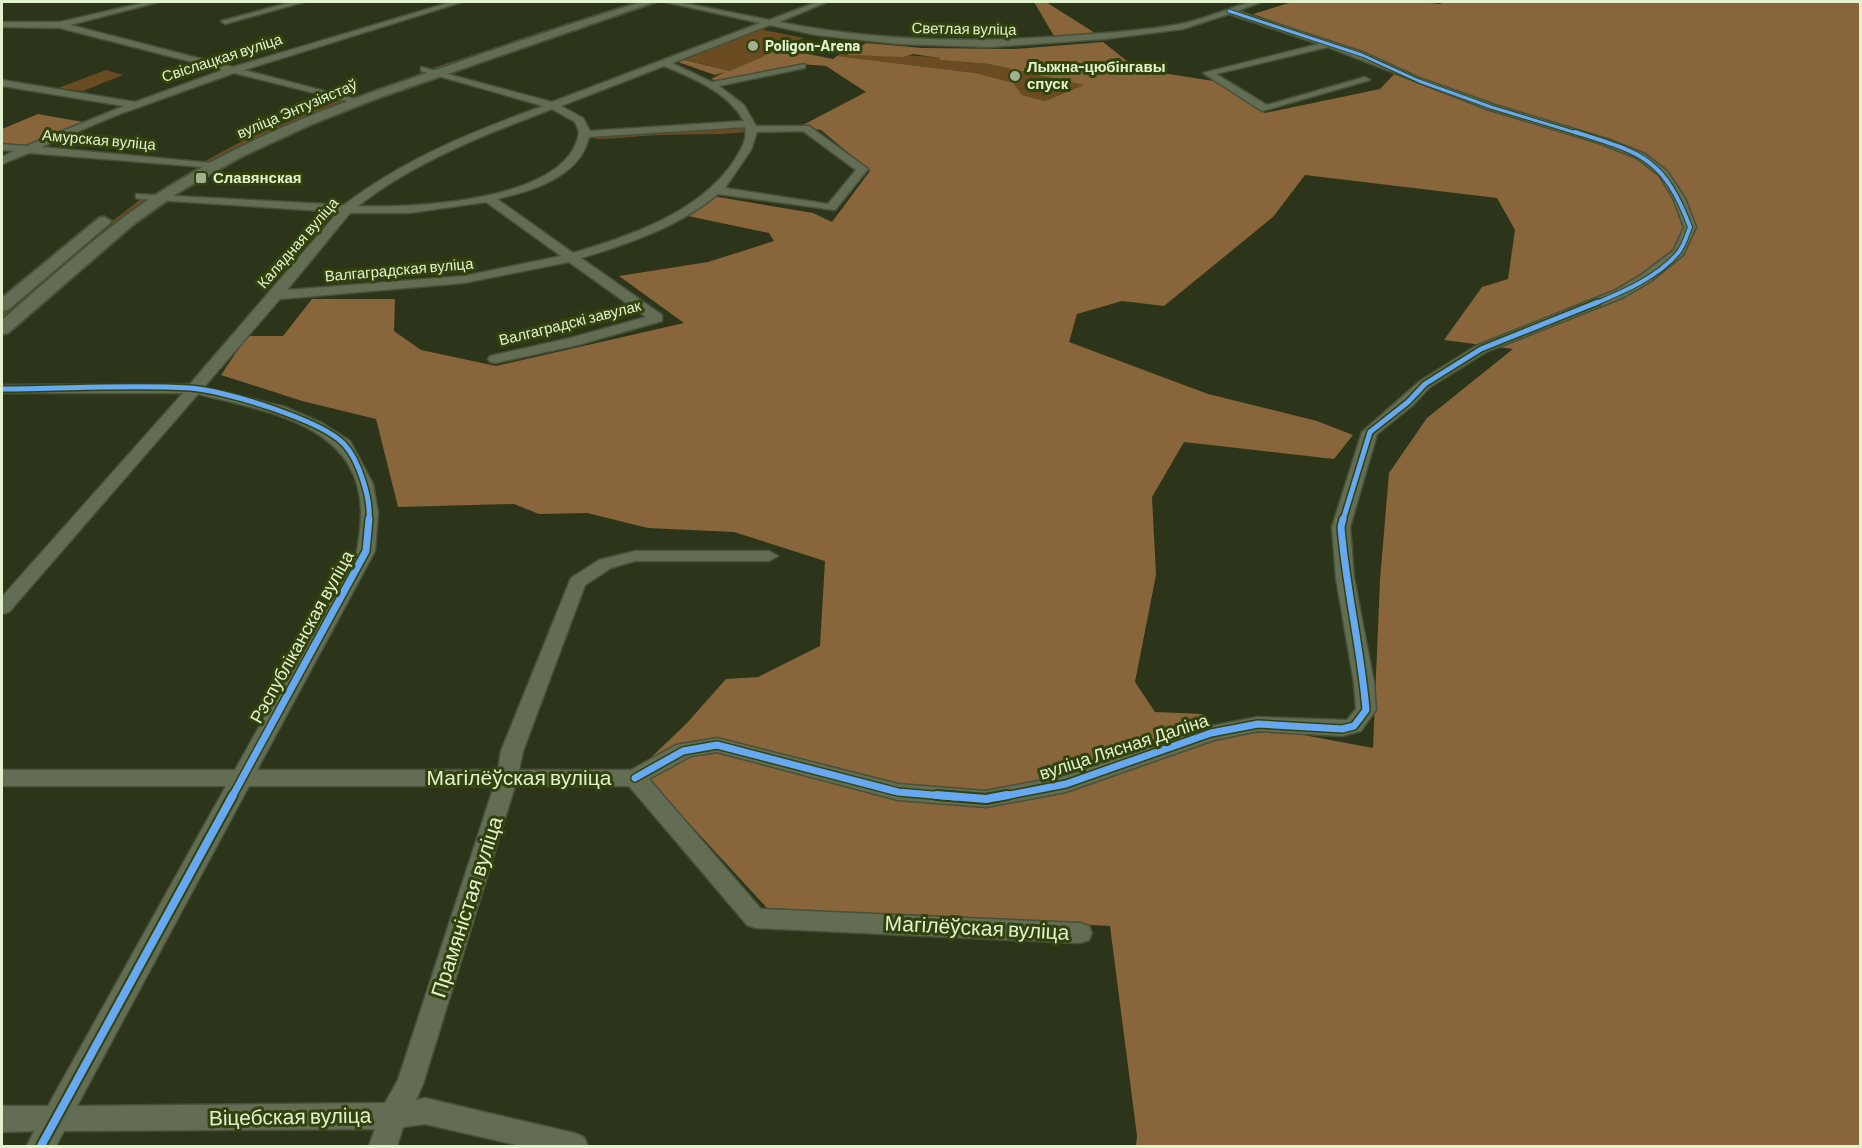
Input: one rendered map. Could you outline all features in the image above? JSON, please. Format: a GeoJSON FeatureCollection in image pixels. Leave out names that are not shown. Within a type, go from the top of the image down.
{"type":"FeatureCollection","features":[{"type":"Feature","properties":{"kind":"street"},"geometry":{"type":"LineString","coordinates":[[2,25],[60,25],[155,2]]}},
{"type":"Feature","properties":{"kind":"street"},"geometry":{"type":"LineString","coordinates":[[225,21],[300,2]]}},
{"type":"Feature","properties":{"kind":"street","name":"Свіслацкая вуліца"},"geometry":{"type":"LineString","coordinates":[[2,161],[132,104],[231,69],[458,2]]}},
{"type":"Feature","properties":{"kind":"street","name":"вуліца Энтузіястаў"},"geometry":{"type":"LineString","coordinates":[[2,329],[101,243],[161,197],[212,166],[285,130],[430,71],[629,2]]}},
{"type":"Feature","properties":{"kind":"street","name":"вуліца Энтузіястаў"},"geometry":{"type":"LineString","coordinates":[[2,306],[108,218],[194,164],[249,135],[338,98],[650,2]]}},
{"type":"Feature","properties":{"kind":"street","name":"Светлая вуліца"},"geometry":{"type":"LineString","coordinates":[[669,2],[816,32],[898,41],[1022,43],[1183,26],[1257,2]]}},
{"type":"Feature","properties":{"kind":"street","name":"Калядная вуліца"},"geometry":{"type":"LineString","coordinates":[[2,608],[192,388],[276,295],[347,209],[374,189],[416,163],[470,137],[823,2]]}},
{"type":"Feature","properties":{"kind":"street"},"geometry":{"type":"LineString","coordinates":[[1229,11],[1328,44]]}},
{"type":"Feature","properties":{"kind":"street"},"geometry":{"type":"LineString","coordinates":[[60,25],[355,102]]}},
{"type":"Feature","properties":{"kind":"street"},"geometry":{"type":"LineString","coordinates":[[1328,44],[1208,73],[1266,109],[1365,81]]}},
{"type":"Feature","properties":{"kind":"street","name":"вуліца Лясная Даліна"},"geometry":{"type":"LineString","coordinates":[[634,778],[680,751],[704,744],[717,745],[898,792],[986,799],[1066,784],[1211,733],[1258,724],[1342,729],[1354,726],[1366,710],[1364,683],[1345,578],[1341,527],[1370,432],[1408,402],[1425,384],[1481,349],[1619,294],[1679,252],[1690,227],[1679,198],[1663,173],[1654,164],[1622,148],[1491,107],[1328,44]]}},
{"type":"Feature","properties":{"kind":"street"},"geometry":{"type":"LineString","coordinates":[[664,63],[714,84],[727,93],[750,127]]}},
{"type":"Feature","properties":{"kind":"street"},"geometry":{"type":"LineString","coordinates":[[714,84],[802,66]]}},
{"type":"Feature","properties":{"kind":"street"},"geometry":{"type":"LineString","coordinates":[[140,196],[347,209],[409,209],[490,200],[521,190],[558,172],[575,158],[581,148],[585,134],[581,122],[549,105],[430,71]]}},
{"type":"Feature","properties":{"kind":"street"},"geometry":{"type":"LineString","coordinates":[[2,83],[132,104]]}},
{"type":"Feature","properties":{"kind":"street"},"geometry":{"type":"LineString","coordinates":[[585,134],[750,127],[805,128],[862,169],[835,206],[825,209],[716,190]]}},
{"type":"Feature","properties":{"kind":"street","name":"Валгаградская вуліца"},"geometry":{"type":"LineString","coordinates":[[276,295],[419,286],[507,274],[572,258],[622,240],[677,216],[716,190],[750,144],[750,127]]}},
{"type":"Feature","properties":{"kind":"street","name":"Амурская вуліца"},"geometry":{"type":"LineString","coordinates":[[2,147],[212,166]]}},
{"type":"Feature","properties":{"kind":"street"},"geometry":{"type":"LineString","coordinates":[[490,200],[572,258]]}},
{"type":"Feature","properties":{"kind":"street","name":"Валгаградскі завулак"},"geometry":{"type":"LineString","coordinates":[[495,359],[573,342],[657,318],[572,258]]}},
{"type":"Feature","properties":{"kind":"street","name":"Рэспубліканская вуліца"},"geometry":{"type":"LineString","coordinates":[[2,388],[192,388],[280,410],[317,426],[344,444],[365,484],[370,513],[366,551],[41,1146]]}},
{"type":"Feature","properties":{"kind":"street","name":"Прамяністая вуліца"},"geometry":{"type":"LineString","coordinates":[[383,1146],[393,1116],[410,1084],[507,778],[512,751],[576,582],[605,564],[635,556],[769,556]]}},
{"type":"Feature","properties":{"kind":"street","name":"Магілёўская вуліца"},"geometry":{"type":"LineString","coordinates":[[2,778],[634,778],[755,918],[1080,933]]}},
{"type":"Feature","properties":{"kind":"street","name":"Віцебская вуліца"},"geometry":{"type":"LineString","coordinates":[[2,1119],[393,1116],[425,1111],[574,1146]]}},
{"type":"Feature","properties":{"kind":"shaded area"},"geometry":{"type":"Polygon","coordinates":[[[635,2],[646,2],[441,70],[433,68],[635,2]]]}},
{"type":"Feature","properties":{"kind":"shaded area"},"geometry":{"type":"Polygon","coordinates":[[[1034,2],[1046,2],[1095,33],[1054,36],[1034,2]]]}},
{"type":"Feature","properties":{"kind":"shaded area"},"geometry":{"type":"Polygon","coordinates":[[[1292,2],[1440,4],[1444,2],[1860,2],[1860,1146],[1136,1146],[1137,1136],[1110,926],[767,908],[639,769],[687,723],[726,679],[758,677],[820,646],[825,561],[734,532],[648,528],[587,513],[539,514],[514,504],[398,507],[376,419],[302,401],[221,375],[247,336],[283,336],[312,299],[395,299],[394,331],[421,350],[496,366],[684,323],[619,276],[708,262],[774,241],[769,233],[688,216],[712,196],[813,213],[832,222],[870,171],[821,130],[801,126],[866,92],[826,66],[801,64],[718,81],[711,79],[725,72],[715,75],[678,62],[684,60],[730,71],[775,51],[788,50],[833,59],[837,56],[975,73],[1013,83],[1022,95],[1045,101],[1084,85],[989,64],[940,60],[940,58],[913,54],[903,57],[847,55],[866,43],[922,48],[1015,49],[1103,42],[1137,69],[1220,82],[1265,113],[1380,89],[1400,68],[1253,14],[1292,2]],[[1305,175],[1273,217],[1164,306],[1122,301],[1077,314],[1069,342],[1208,394],[1317,421],[1353,435],[1334,459],[1184,442],[1152,497],[1156,575],[1135,682],[1155,712],[1202,714],[1215,739],[1277,730],[1373,748],[1380,580],[1389,473],[1427,418],[1513,349],[1444,340],[1482,287],[1508,279],[1515,230],[1497,198],[1305,175]]]}},
{"type":"Feature","properties":{"kind":"shaded area","name":"Poligon-Arena"},"geometry":{"type":"Polygon","coordinates":[[[759,29],[804,38],[731,71],[684,60],[759,29]]]}},
{"type":"Feature","properties":{"kind":"shaded area","name":"Лыжна-цюбінгавы спуск"},"geometry":{"type":"Polygon","coordinates":[[[840,54],[928,57],[989,64],[1085,85],[1045,101],[1022,95],[975,73],[837,56],[840,54]]]}},
{"type":"Feature","properties":{"kind":"shaded area"},"geometry":{"type":"Polygon","coordinates":[[[106,70],[123,75],[83,91],[58,88],[106,70]]]}},
{"type":"Feature","properties":{"kind":"shaded area"},"geometry":{"type":"Polygon","coordinates":[[[339,100],[347,102],[212,162],[205,161],[246,139],[339,100]]]}},
{"type":"Feature","properties":{"kind":"shaded area"},"geometry":{"type":"Polygon","coordinates":[[[38,114],[83,122],[22,147],[2,145],[2,129],[38,114]]]}},
{"type":"Feature","properties":{"kind":"shaded area"},"geometry":{"type":"Polygon","coordinates":[[[743,127],[746,129],[745,132],[596,139],[597,135],[743,127]]]}},
{"type":"Feature","properties":{"kind":"shaded area"},"geometry":{"type":"Polygon","coordinates":[[[141,199],[151,199],[88,249],[2,323],[2,312],[76,249],[141,199]]]}},
{"type":"Feature","properties":{"kind":"cycle path"},"geometry":{"type":"LineString","coordinates":[[635,778],[673,755],[694,747],[717,745],[898,792],[986,799],[1066,784],[1211,733],[1258,724],[1342,729],[1354,726],[1366,710],[1364,683],[1345,578],[1341,527],[1370,432],[1408,402],[1425,384],[1481,349],[1619,294],[1646,278],[1679,252],[1690,227],[1679,198],[1663,173],[1641,156],[1603,141],[1491,107],[1419,81],[1362,55],[1229,11]]}},
{"type":"Feature","properties":{"kind":"cycle path"},"geometry":{"type":"LineString","coordinates":[[2,389],[192,388],[280,410],[317,426],[344,444],[365,484],[370,513],[366,551],[41,1146]]}},
{"type":"Feature","properties":{"kind":"place","name":"Poligon-Arena"},"geometry":{"type":"Point","coordinates":[753,46]}},
{"type":"Feature","properties":{"kind":"place","name":"Лыжна-цюбінгавы спуск"},"geometry":{"type":"Point","coordinates":[1015,76]}},
{"type":"Feature","properties":{"kind":"place","name":"Славянская"},"geometry":{"type":"Point","coordinates":[201,178]}}]}
